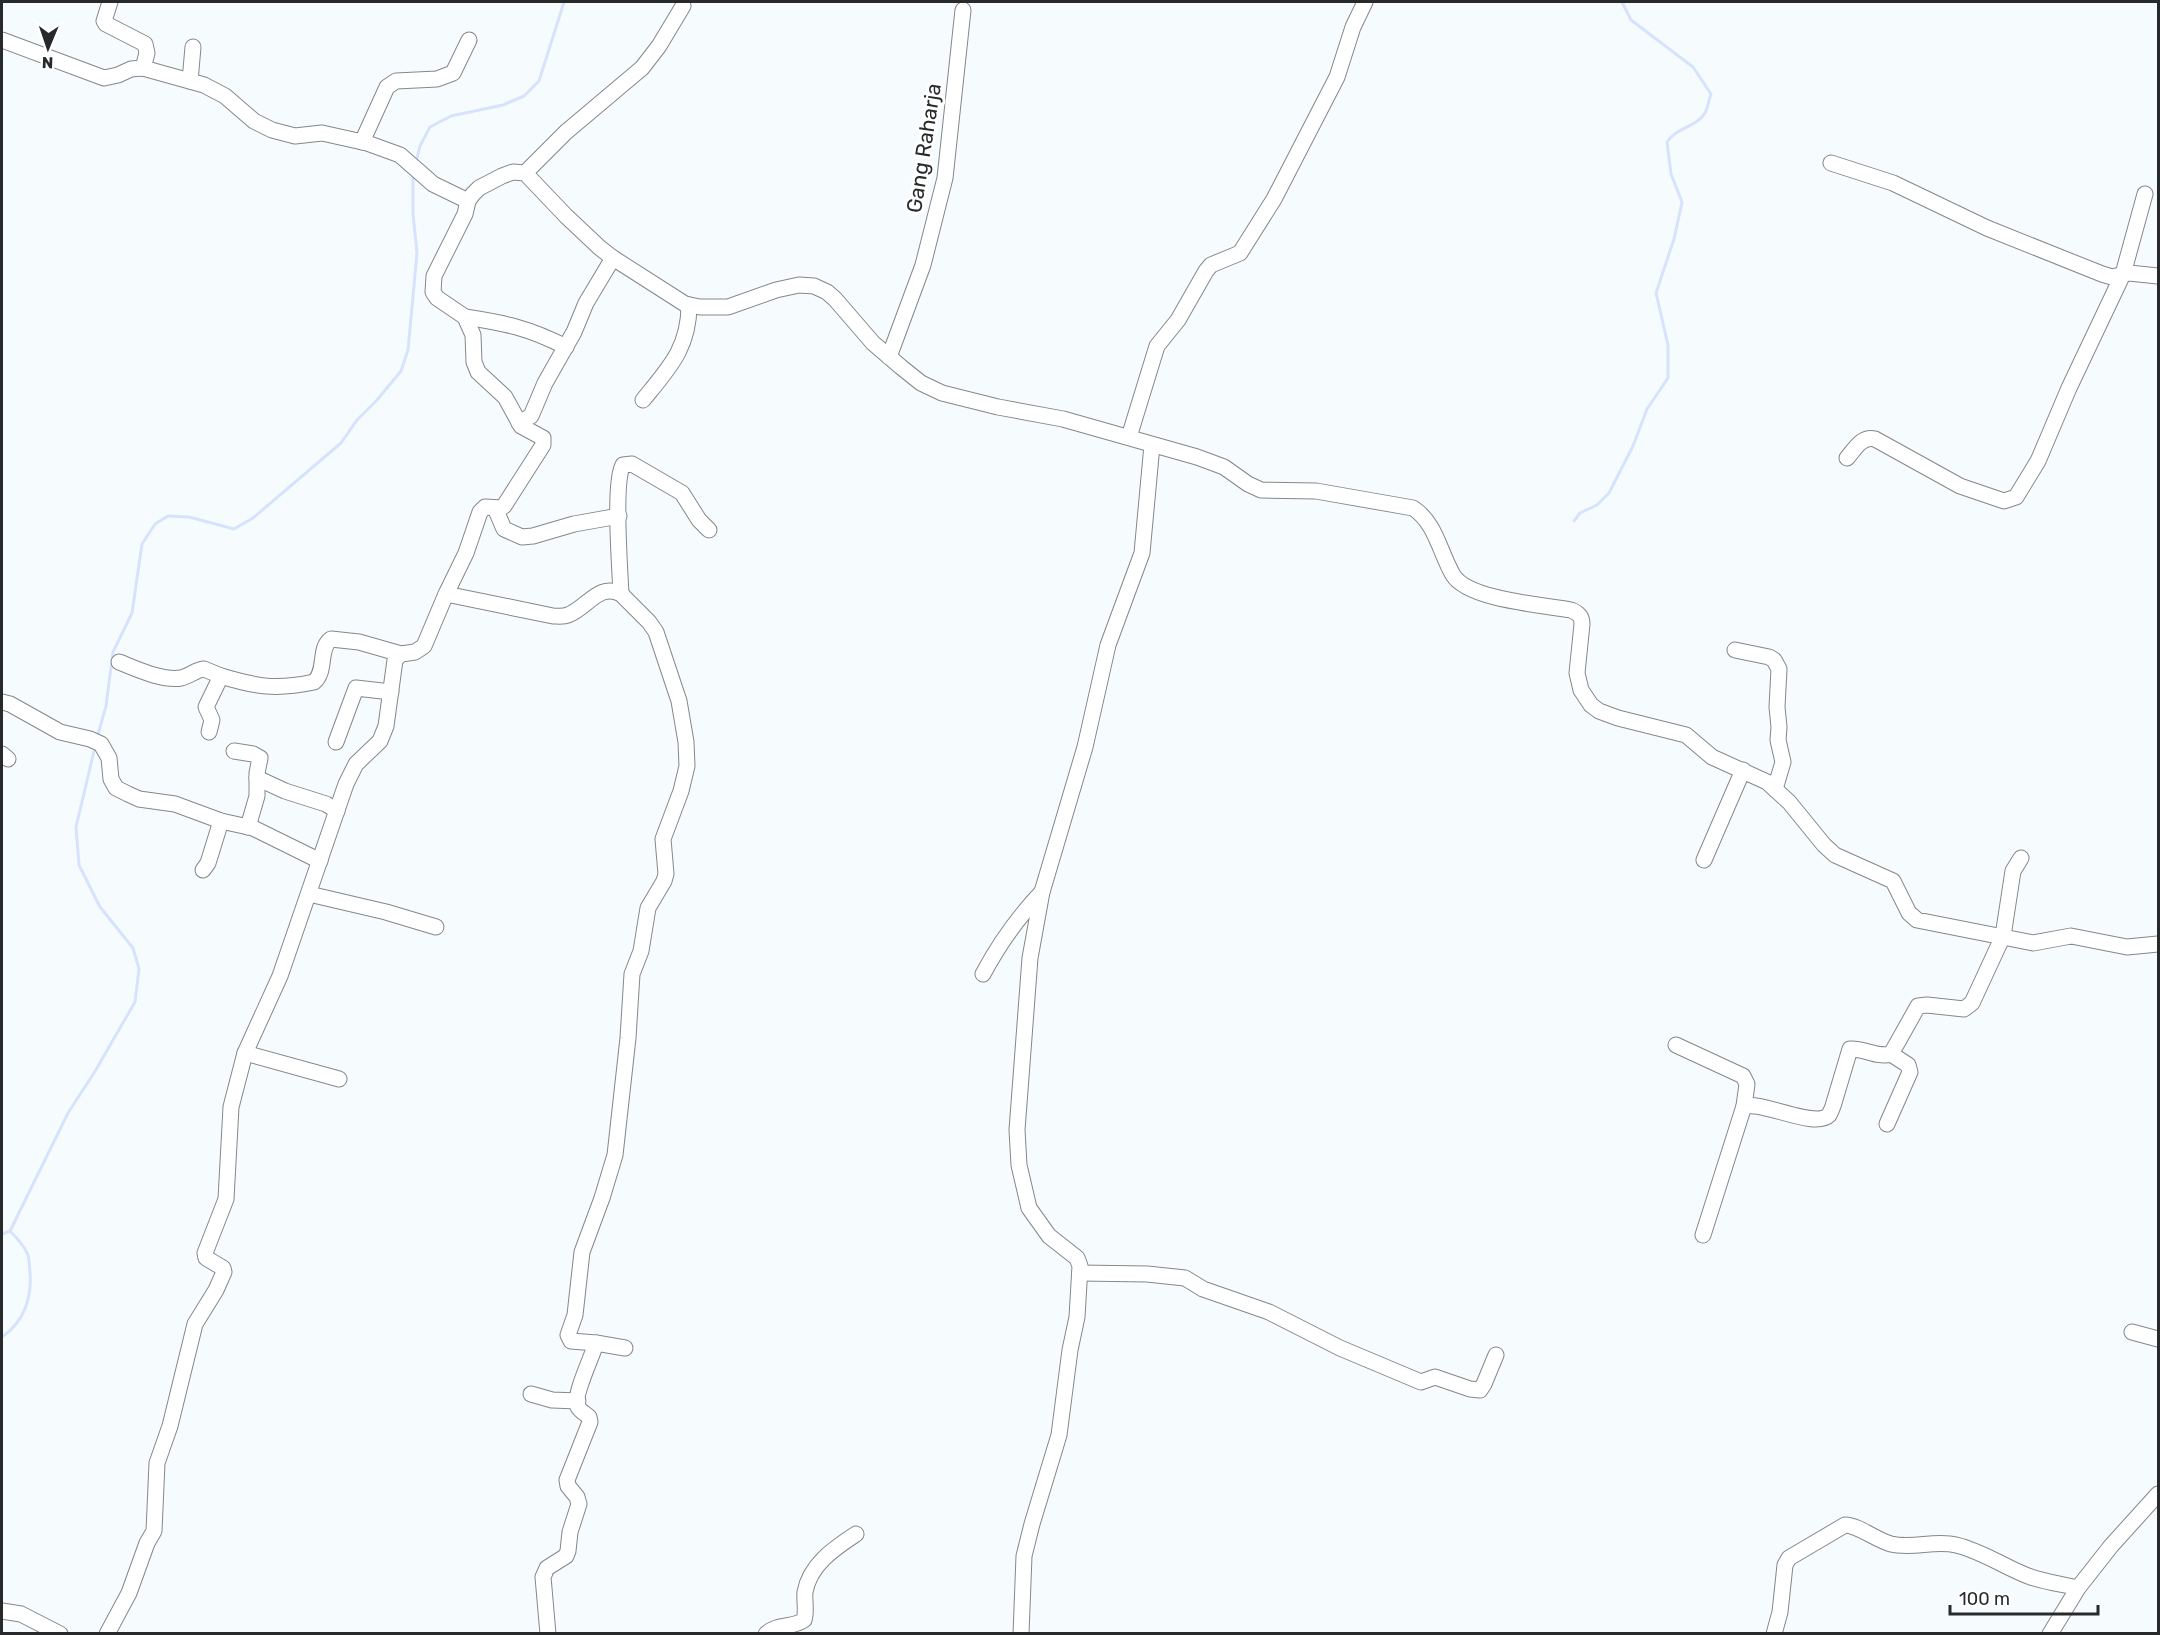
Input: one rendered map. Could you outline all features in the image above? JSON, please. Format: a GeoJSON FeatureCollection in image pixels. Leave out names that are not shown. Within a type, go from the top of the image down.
{"type":"FeatureCollection","features":[{"type":"Feature","properties":{"kind":"street"},"geometry":{"type":"LineString","coordinates":[[110,2],[104,21],[145,44],[147,53],[143,68]]}},
{"type":"Feature","properties":{"kind":"street"},"geometry":{"type":"LineString","coordinates":[[1129,437],[1157,346],[1178,320],[1206,271],[1211,265],[1234,256],[1244,247],[1274,199],[1313,119],[1328,95],[1353,27],[1365,2]]}},
{"type":"Feature","properties":{"kind":"street"},"geometry":{"type":"LineString","coordinates":[[525,173],[566,132],[642,68],[659,46],[683,6]]}},
{"type":"Feature","properties":{"kind":"street","name":"Gang Raharja"},"geometry":{"type":"LineString","coordinates":[[890,357],[922,266],[945,178],[963,10]]}},
{"type":"Feature","properties":{"kind":"street"},"geometry":{"type":"LineString","coordinates":[[2,40],[104,78],[131,69],[143,68],[204,85],[225,96],[254,121],[272,130],[295,136],[322,133],[362,142],[400,155],[433,184],[468,201]]}},
{"type":"Feature","properties":{"kind":"street"},"geometry":{"type":"LineString","coordinates":[[362,142],[387,87],[396,81],[437,79],[453,73],[469,40]]}},
{"type":"Feature","properties":{"kind":"street"},"geometry":{"type":"LineString","coordinates":[[190,81],[193,47]]}},
{"type":"Feature","properties":{"kind":"street"},"geometry":{"type":"LineString","coordinates":[[1831,163],[1893,183],[1987,228],[2102,274],[2116,277],[2123,274],[2158,276]]}},
{"type":"Feature","properties":{"kind":"street"},"geometry":{"type":"LineString","coordinates":[[566,347],[517,326],[465,317],[437,298],[432,286],[434,276],[465,214],[468,201],[480,188],[513,172],[525,173],[566,216],[613,258],[689,305],[728,307],[776,290],[799,285],[814,286],[835,299],[859,327],[921,383],[942,393],[998,407],[1063,419],[1212,462],[1261,490],[1317,491],[1413,508],[1425,518],[1454,576],[1467,588],[1503,599],[1571,610],[1582,618],[1577,673],[1581,690],[1591,705],[1599,711],[1618,718],[1686,735],[1713,757],[1767,782],[1789,802],[1830,851],[1842,859],[1893,881],[1912,916],[1923,922],[2033,943],[2071,936],[2127,947],[2158,944]]}},
{"type":"Feature","properties":{"kind":"street"},"geometry":{"type":"LineString","coordinates":[[1847,458],[1863,440],[1875,439],[1960,486],[2004,501],[2016,497],[2038,461],[2069,388],[2123,274],[2145,194]]}},
{"type":"Feature","properties":{"kind":"street"},"geometry":{"type":"LineString","coordinates":[[519,423],[531,416],[545,383],[566,347],[592,292],[613,258]]}},
{"type":"Feature","properties":{"kind":"street"},"geometry":{"type":"LineString","coordinates":[[643,400],[664,374],[682,346],[687,330],[689,305]]}},
{"type":"Feature","properties":{"kind":"street"},"geometry":{"type":"LineString","coordinates":[[119,662],[138,670],[178,678],[204,669],[252,685],[268,687],[314,682],[321,673],[327,641],[331,639],[360,642],[401,654],[415,652],[424,646],[466,553],[480,512],[485,507],[501,508],[508,501],[543,445],[543,438],[525,430],[505,397],[476,368],[473,335],[465,317]]}},
{"type":"Feature","properties":{"kind":"street"},"geometry":{"type":"LineString","coordinates":[[1021,1634],[1024,1556],[1033,1518],[1059,1435],[1070,1350],[1077,1317],[1080,1273],[1077,1258],[1049,1236],[1029,1208],[1019,1165],[1017,1130],[1026,996],[1042,892],[1085,747],[1108,645],[1142,553],[1152,445]]}},
{"type":"Feature","properties":{"kind":"street"},"geometry":{"type":"LineString","coordinates":[[621,594],[619,472],[623,465],[629,463],[656,476],[682,493],[699,520],[709,530]]}},
{"type":"Feature","properties":{"kind":"street"},"geometry":{"type":"LineString","coordinates":[[495,508],[504,529],[522,537],[619,516]]}},
{"type":"Feature","properties":{"kind":"street"},"geometry":{"type":"LineString","coordinates":[[446,594],[531,612],[562,616],[574,612],[603,591],[615,591],[649,621],[656,632],[679,701],[686,742],[687,766],[681,791],[663,839],[666,874],[648,908],[641,951],[632,974],[628,1038],[615,1155],[582,1252],[576,1306],[568,1335],[571,1341],[625,1348]]}},
{"type":"Feature","properties":{"kind":"street"},"geometry":{"type":"LineString","coordinates":[[1735,650],[1769,657],[1774,660],[1779,669],[1778,740],[1783,762],[1775,789]]}},
{"type":"Feature","properties":{"kind":"street"},"geometry":{"type":"LineString","coordinates":[[107,1634],[129,1593],[147,1543],[154,1531],[157,1463],[170,1426],[195,1324],[224,1272],[223,1268],[206,1258],[205,1253],[226,1199],[231,1107],[245,1053],[280,976],[346,784],[356,764],[380,741],[388,718],[395,660],[401,654]]}},
{"type":"Feature","properties":{"kind":"street"},"geometry":{"type":"LineString","coordinates":[[209,732],[212,720],[206,707],[221,676]]}},
{"type":"Feature","properties":{"kind":"street"},"geometry":{"type":"LineString","coordinates":[[336,742],[356,688],[391,692]]}},
{"type":"Feature","properties":{"kind":"street"},"geometry":{"type":"LineString","coordinates":[[2,702],[10,704],[60,732],[101,744],[109,758],[111,779],[116,788],[128,794],[139,799],[175,804],[221,821],[248,827],[320,861]]}},
{"type":"Feature","properties":{"kind":"street"},"geometry":{"type":"LineString","coordinates":[[234,752],[260,757],[257,796],[248,827]]}},
{"type":"Feature","properties":{"kind":"street"},"geometry":{"type":"LineString","coordinates":[[1704,860],[1743,770]]}},
{"type":"Feature","properties":{"kind":"street"},"geometry":{"type":"LineString","coordinates":[[257,778],[285,791],[326,804],[337,811]]}},
{"type":"Feature","properties":{"kind":"street"},"geometry":{"type":"LineString","coordinates":[[203,870],[208,863],[221,821]]}},
{"type":"Feature","properties":{"kind":"street"},"geometry":{"type":"LineString","coordinates":[[1891,1054],[1918,1006],[1964,1009],[1969,1007],[2003,936],[2013,872],[2021,858]]}},
{"type":"Feature","properties":{"kind":"street"},"geometry":{"type":"LineString","coordinates":[[983,974],[996,950],[1023,913],[1042,892]]}},
{"type":"Feature","properties":{"kind":"street"},"geometry":{"type":"LineString","coordinates":[[309,894],[386,912],[436,927]]}},
{"type":"Feature","properties":{"kind":"street"},"geometry":{"type":"LineString","coordinates":[[1676,1045],[1743,1076],[1747,1084],[1744,1106],[1703,1235]]}},
{"type":"Feature","properties":{"kind":"street"},"geometry":{"type":"LineString","coordinates":[[1744,1106],[1754,1105],[1807,1119],[1823,1118],[1829,1115],[1848,1051],[1856,1048],[1881,1055],[1891,1054],[1908,1065],[1910,1072],[1887,1124]]}},
{"type":"Feature","properties":{"kind":"street"},"geometry":{"type":"LineString","coordinates":[[245,1053],[339,1079]]}},
{"type":"Feature","properties":{"kind":"street"},"geometry":{"type":"LineString","coordinates":[[1080,1273],[1147,1274],[1185,1278],[1203,1289],[1269,1312],[1341,1348],[1420,1382],[1435,1377],[1470,1389],[1480,1390],[1496,1355]]}},
{"type":"Feature","properties":{"kind":"street"},"geometry":{"type":"LineString","coordinates":[[2132,1332],[2158,1340]]}},
{"type":"Feature","properties":{"kind":"street"},"geometry":{"type":"LineString","coordinates":[[548,1634],[543,1577],[547,1568],[566,1556],[570,1532],[579,1504],[567,1480],[590,1422],[589,1417],[578,1407],[578,1401],[596,1343]]}},
{"type":"Feature","properties":{"kind":"street"},"geometry":{"type":"LineString","coordinates":[[531,1394],[552,1400],[578,1401]]}},
{"type":"Feature","properties":{"kind":"street"},"geometry":{"type":"LineString","coordinates":[[2050,1634],[2078,1588],[2111,1546],[2158,1494]]}},
{"type":"Feature","properties":{"kind":"street"},"geometry":{"type":"LineString","coordinates":[[1774,1634],[1780,1612],[1787,1562],[1793,1555],[1849,1524],[1872,1538],[1894,1545],[1916,1546],[1946,1543],[1960,1546],[2030,1576],[2078,1588]]}},
{"type":"Feature","properties":{"kind":"street"},"geometry":{"type":"LineString","coordinates":[[766,1634],[777,1626],[801,1623],[804,1620],[805,1593],[810,1577],[822,1560],[856,1534]]}},
{"type":"Feature","properties":{"kind":"street"},"geometry":{"type":"LineString","coordinates":[[2,1611],[21,1614],[60,1634]]}},
{"type":"Feature","properties":{"kind":"waterway"},"geometry":{"type":"LineString","coordinates":[[416,162],[420,146],[430,127],[451,116],[503,105],[524,96],[539,81],[564,2]]}},
{"type":"Feature","properties":{"kind":"waterway"},"geometry":{"type":"LineString","coordinates":[[1574,521],[1580,513],[1597,505],[1609,493],[1633,446],[1647,409],[1668,378],[1668,345],[1656,293],[1674,239],[1682,202],[1671,174],[1667,142],[1676,133],[1701,118],[1706,111],[1711,94],[1693,67],[1631,20],[1622,2]]}},
{"type":"Feature","properties":{"kind":"waterway"},"geometry":{"type":"LineString","coordinates":[[97,738],[106,706],[113,652],[132,613],[142,544],[155,524],[168,516],[189,517],[234,529],[253,518],[341,443],[357,420],[401,371],[408,350],[417,253],[413,214],[413,174]]}},
{"type":"Feature","properties":{"kind":"waterway"},"geometry":{"type":"LineString","coordinates":[[2,1234],[10,1231],[68,1113],[135,1002],[139,969],[133,948],[100,907],[79,865],[76,827],[95,747]]}},
{"type":"Feature","properties":{"kind":"waterway"},"geometry":{"type":"LineString","coordinates":[[2,1337],[21,1317],[30,1291],[28,1255],[10,1231]]}}]}
